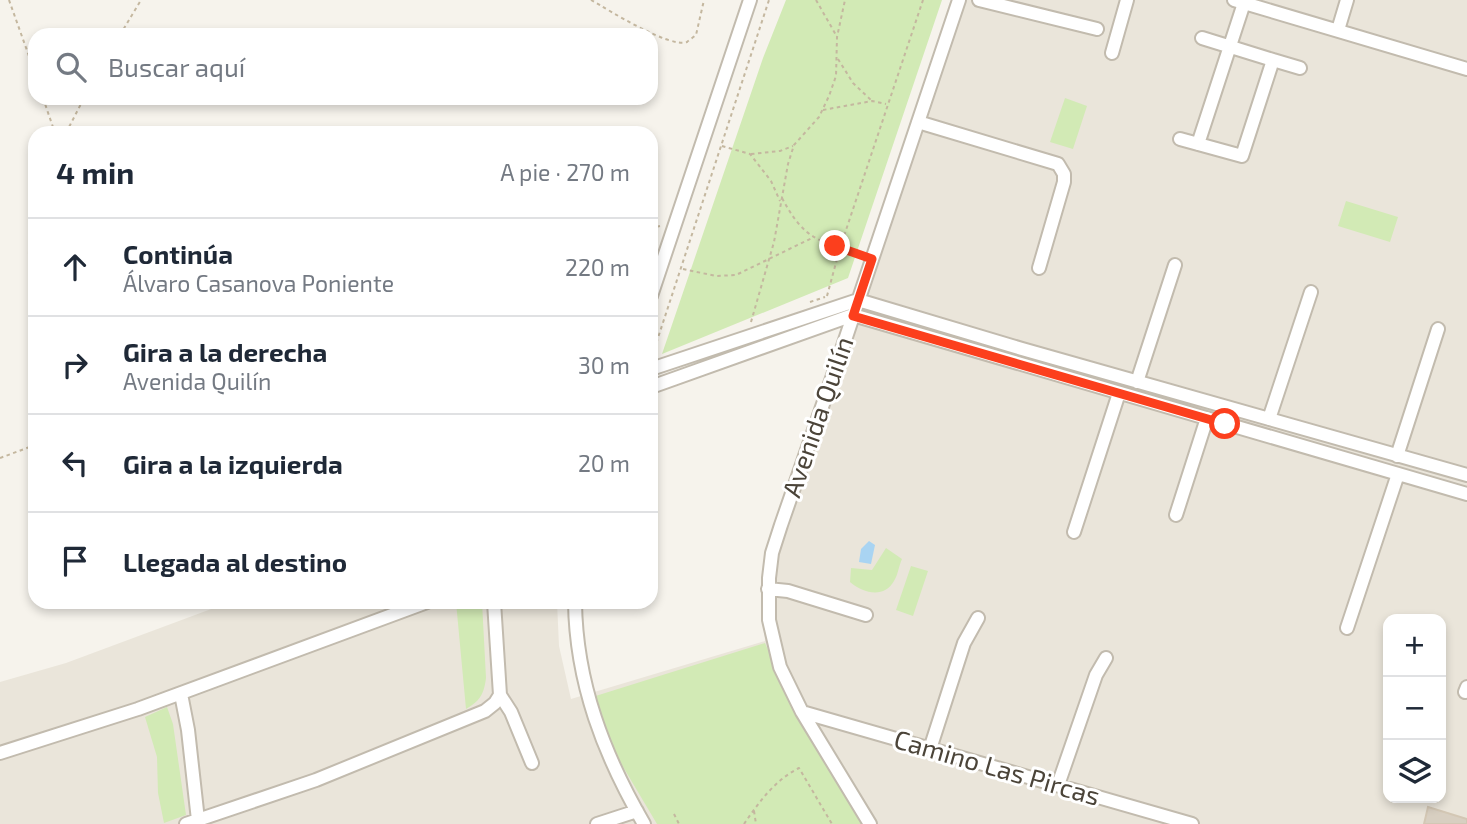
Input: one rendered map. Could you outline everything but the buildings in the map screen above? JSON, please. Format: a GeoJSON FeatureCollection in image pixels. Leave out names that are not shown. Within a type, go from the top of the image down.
{"type":"FeatureCollection","features":[{"type":"Feature","properties":{"kind":"street"},"geometry":{"type":"LineString","coordinates":[[658,275],[750,0]]}},
{"type":"Feature","properties":{"kind":"street","name":"Avenida Quilín"},"geometry":{"type":"LineString","coordinates":[[870,824],[787,684],[775,651],[769,620],[768,589],[772,553],[780,524],[959,0]]}},
{"type":"Feature","properties":{"kind":"street"},"geometry":{"type":"LineString","coordinates":[[979,0],[1097,29]]}},
{"type":"Feature","properties":{"kind":"street"},"geometry":{"type":"LineString","coordinates":[[1112,54],[1127,0]]}},
{"type":"Feature","properties":{"kind":"street"},"geometry":{"type":"LineString","coordinates":[[1338,30],[1348,0]]}},
{"type":"Feature","properties":{"kind":"street"},"geometry":{"type":"LineString","coordinates":[[1198,144],[1230,47],[1239,1],[1271,5],[1338,30],[1467,69]]}},
{"type":"Feature","properties":{"kind":"street"},"geometry":{"type":"LineString","coordinates":[[1202,38],[1300,68]]}},
{"type":"Feature","properties":{"kind":"street"},"geometry":{"type":"LineString","coordinates":[[1180,139],[1242,156],[1273,60]]}},
{"type":"Feature","properties":{"kind":"street"},"geometry":{"type":"LineString","coordinates":[[918,122],[1058,164],[1064,174],[1064,182],[1040,268]]}},
{"type":"Feature","properties":{"kind":"street"},"geometry":{"type":"LineString","coordinates":[[1137,382],[1175,265]]}},
{"type":"Feature","properties":{"kind":"street"},"geometry":{"type":"LineString","coordinates":[[1269,419],[1311,292]]}},
{"type":"Feature","properties":{"kind":"street"},"geometry":{"type":"LineString","coordinates":[[658,367],[858,300],[1467,475]]}},
{"type":"Feature","properties":{"kind":"street"},"geometry":{"type":"LineString","coordinates":[[658,385],[853,316],[1467,494]]}},
{"type":"Feature","properties":{"kind":"street"},"geometry":{"type":"LineString","coordinates":[[1397,456],[1438,328]]}},
{"type":"Feature","properties":{"kind":"street"},"geometry":{"type":"LineString","coordinates":[[1074,532],[1119,393]]}},
{"type":"Feature","properties":{"kind":"street"},"geometry":{"type":"LineString","coordinates":[[1225,424],[1229,408]]}},
{"type":"Feature","properties":{"kind":"street"},"geometry":{"type":"LineString","coordinates":[[1176,515],[1207,418]]}},
{"type":"Feature","properties":{"kind":"street"},"geometry":{"type":"LineString","coordinates":[[1347,628],[1398,474]]}},
{"type":"Feature","properties":{"kind":"street"},"geometry":{"type":"LineString","coordinates":[[768,589],[788,591],[866,615]]}},
{"type":"Feature","properties":{"kind":"street"},"geometry":{"type":"LineString","coordinates":[[0,753],[181,694],[408,609]]}},
{"type":"Feature","properties":{"kind":"street"},"geometry":{"type":"LineString","coordinates":[[494,609],[500,695],[511,712],[532,763]]}},
{"type":"Feature","properties":{"kind":"street"},"geometry":{"type":"LineString","coordinates":[[576,609],[581,666],[591,706],[610,761],[644,824]]}},
{"type":"Feature","properties":{"kind":"street"},"geometry":{"type":"LineString","coordinates":[[930,749],[964,643],[978,618]]}},
{"type":"Feature","properties":{"kind":"street"},"geometry":{"type":"LineString","coordinates":[[1058,785],[1096,675],[1106,658]]}},
{"type":"Feature","properties":{"kind":"street"},"geometry":{"type":"LineString","coordinates":[[181,694],[188,730],[192,822],[316,780],[474,717],[495,703],[500,695]]}},
{"type":"Feature","properties":{"kind":"street","name":"Camino Las Pircas"},"geometry":{"type":"LineString","coordinates":[[802,712],[1192,824]]}},
{"type":"Feature","properties":{"kind":"street"},"geometry":{"type":"LineString","coordinates":[[597,824],[637,811]]}},
{"type":"Feature","properties":{"kind":"path"},"geometry":{"type":"LineString","coordinates":[[9,0],[28,53]]}},
{"type":"Feature","properties":{"kind":"path"},"geometry":{"type":"LineString","coordinates":[[124,28],[141,0]]}},
{"type":"Feature","properties":{"kind":"path"},"geometry":{"type":"LineString","coordinates":[[591,0],[641,28]]}},
{"type":"Feature","properties":{"kind":"path"},"geometry":{"type":"LineString","coordinates":[[658,35],[676,42],[688,42],[696,35],[704,0]]}},
{"type":"Feature","properties":{"kind":"path"},"geometry":{"type":"LineString","coordinates":[[658,339],[769,0]]}},
{"type":"Feature","properties":{"kind":"path"},"geometry":{"type":"LineString","coordinates":[[816,0],[837,37]]}},
{"type":"Feature","properties":{"kind":"path"},"geometry":{"type":"LineString","coordinates":[[751,322],[770,257],[781,195],[794,145],[822,110],[836,76],[837,37],[845,0]]}},
{"type":"Feature","properties":{"kind":"path"},"geometry":{"type":"LineString","coordinates":[[840,307],[836,294],[826,297],[923,0]]}},
{"type":"Feature","properties":{"kind":"path"},"geometry":{"type":"LineString","coordinates":[[838,58],[853,83],[872,101]]}},
{"type":"Feature","properties":{"kind":"path"},"geometry":{"type":"LineString","coordinates":[[822,110],[872,101],[887,105]]}},
{"type":"Feature","properties":{"kind":"path"},"geometry":{"type":"LineString","coordinates":[[45,105],[53,126]]}},
{"type":"Feature","properties":{"kind":"path"},"geometry":{"type":"LineString","coordinates":[[70,126],[80,105]]}},
{"type":"Feature","properties":{"kind":"path"},"geometry":{"type":"LineString","coordinates":[[721,146],[750,154],[773,152],[794,145]]}},
{"type":"Feature","properties":{"kind":"path"},"geometry":{"type":"LineString","coordinates":[[750,154],[771,181],[780,202]]}},
{"type":"Feature","properties":{"kind":"path"},"geometry":{"type":"LineString","coordinates":[[781,195],[792,216],[812,238],[872,259]]}},
{"type":"Feature","properties":{"kind":"path"},"geometry":{"type":"LineString","coordinates":[[681,268],[716,276],[736,275],[812,238]]}},
{"type":"Feature","properties":{"kind":"path"},"geometry":{"type":"LineString","coordinates":[[0,458],[28,448]]}},
{"type":"Feature","properties":{"kind":"path"},"geometry":{"type":"LineString","coordinates":[[744,824],[779,781],[799,768],[832,824]]}},
{"type":"Feature","properties":{"kind":"path"},"geometry":{"type":"LineString","coordinates":[[754,810],[756,824]]}},
{"type":"Feature","properties":{"kind":"path"},"geometry":{"type":"LineString","coordinates":[[674,814],[679,824]]}},
{"type":"Feature","properties":{"kind":"shaded area"},"geometry":{"type":"Polygon","coordinates":[[[952,0],[1467,0],[1467,824],[0,824],[0,682],[66,663],[211,609],[557,609],[559,646],[571,699],[765,641],[762,593],[770,543],[952,0]]]}},
{"type":"Feature","properties":{"kind":"green space"},"geometry":{"type":"Polygon","coordinates":[[[786,0],[942,0],[848,278],[662,354],[763,58],[786,0]]]}},
{"type":"Feature","properties":{"kind":"green space"},"geometry":{"type":"Polygon","coordinates":[[[1065,98],[1087,106],[1073,149],[1050,142],[1065,98]]]}},
{"type":"Feature","properties":{"kind":"green space"},"geometry":{"type":"Polygon","coordinates":[[[1346,201],[1398,217],[1390,242],[1338,226],[1346,201]]]}},
{"type":"Feature","properties":{"kind":"green space"},"geometry":{"type":"Polygon","coordinates":[[[886,548],[902,559],[890,587],[873,592],[850,582],[851,568],[872,570],[886,548]]]}},
{"type":"Feature","properties":{"kind":"green space"},"geometry":{"type":"Polygon","coordinates":[[[911,566],[928,571],[913,616],[896,610],[911,566]]]}},
{"type":"Feature","properties":{"kind":"green space"},"geometry":{"type":"Polygon","coordinates":[[[457,609],[482,609],[486,678],[480,697],[466,709],[457,609]]]}},
{"type":"Feature","properties":{"kind":"green space"},"geometry":{"type":"Polygon","coordinates":[[[765,643],[793,706],[863,824],[657,824],[586,699],[765,643]]]}},
{"type":"Feature","properties":{"kind":"green space"},"geometry":{"type":"Polygon","coordinates":[[[167,707],[173,724],[186,815],[164,823],[158,793],[157,757],[145,717],[167,707]]]}},
{"type":"Feature","properties":{"kind":"water"},"geometry":{"type":"Polygon","coordinates":[[[869,541],[875,545],[871,564],[859,562],[861,549],[869,541]]]}},
{"type":"Feature","properties":{"kind":"route"},"geometry":{"type":"LineString","coordinates":[[835,246],[872,259],[853,316],[1225,424]]}}]}
